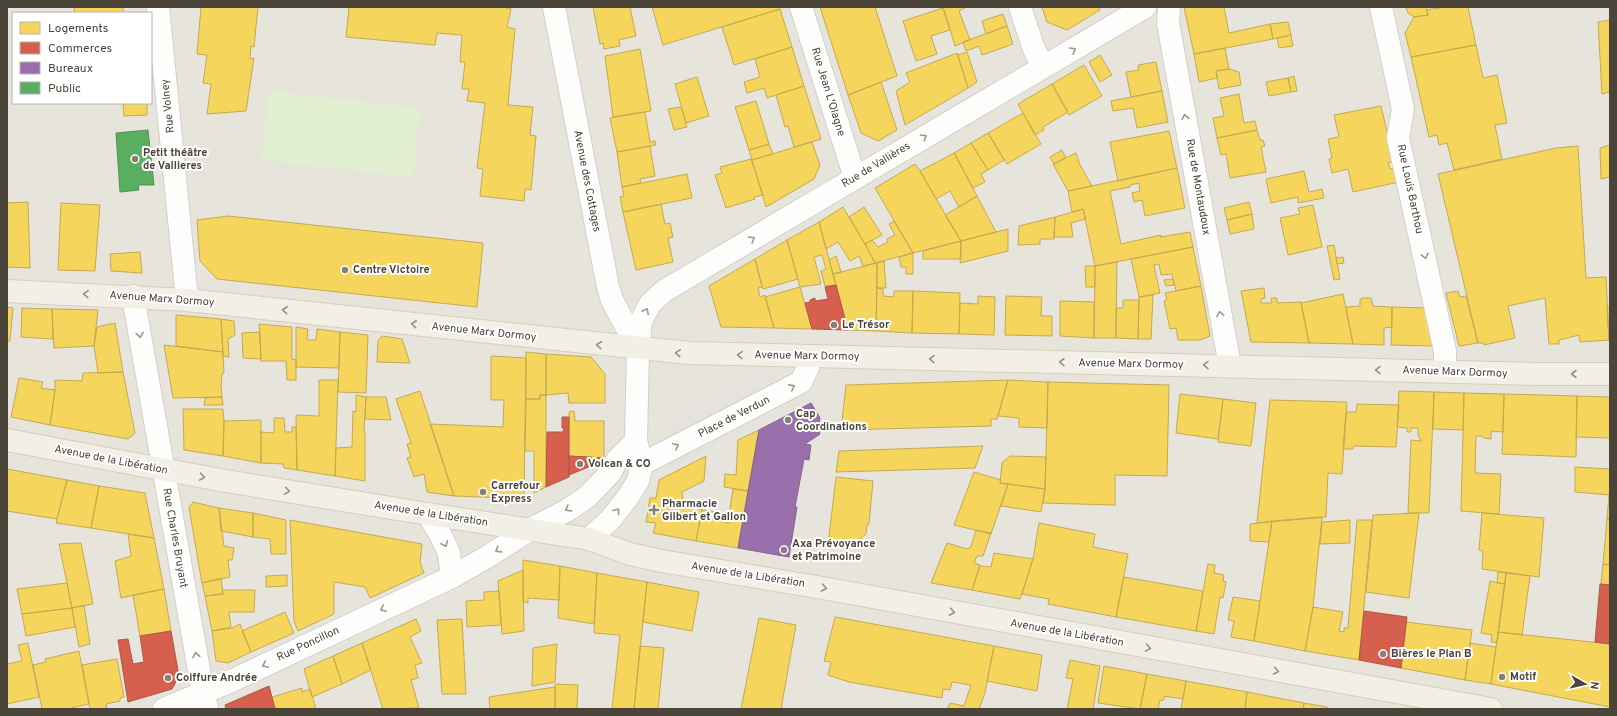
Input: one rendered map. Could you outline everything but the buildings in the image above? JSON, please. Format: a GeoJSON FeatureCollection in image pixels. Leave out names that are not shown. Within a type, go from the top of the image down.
{"type":"FeatureCollection","features":[{"type":"Feature","properties":{"kind":"main road","name":"Avenue Marx Dormoy"},"geometry":{"type":"LineString","coordinates":[[7,291],[133,296],[187,300],[689,354],[1538,374],[1610,374]]}},
{"type":"Feature","properties":{"kind":"main road","name":"Avenue de la Libération"},"geometry":{"type":"LineString","coordinates":[[7,440],[163,470],[590,539],[630,554],[661,561],[817,587],[1491,709]]}},
{"type":"Feature","properties":{"kind":"street","name":"Rue Volney"},"geometry":{"type":"LineString","coordinates":[[158,7],[187,300]]}},
{"type":"Feature","properties":{"kind":"street","name":"Avenue des Cottages"},"geometry":{"type":"LineString","coordinates":[[554,7],[608,287],[612,300],[638,349]]}},
{"type":"Feature","properties":{"kind":"street","name":"Rue Jean L'Olagne"},"geometry":{"type":"LineString","coordinates":[[801,7],[855,178]]}},
{"type":"Feature","properties":{"kind":"street"},"geometry":{"type":"LineString","coordinates":[[1020,7],[1034,49],[1043,67]]}},
{"type":"Feature","properties":{"kind":"street","name":"Rue de Vallières"},"geometry":{"type":"LineString","coordinates":[[638,349],[641,321],[650,304],[664,291],[1145,7]]}},
{"type":"Feature","properties":{"kind":"street","name":"Rue de Montaudoux"},"geometry":{"type":"LineString","coordinates":[[1169,7],[1168,23],[1230,366]]}},
{"type":"Feature","properties":{"kind":"street","name":"Rue Louis Barthou"},"geometry":{"type":"LineString","coordinates":[[1381,7],[1403,109],[1398,138],[1445,351],[1445,371]]}},
{"type":"Feature","properties":{"kind":"street","name":"Rue Charles Bruyant"},"geometry":{"type":"LineString","coordinates":[[133,296],[205,701]]}},
{"type":"Feature","properties":{"kind":"street"},"geometry":{"type":"LineString","coordinates":[[590,539],[610,520],[628,497],[638,481],[642,464],[636,441],[638,349]]}},
{"type":"Feature","properties":{"kind":"street","name":"Place de Verdun"},"geometry":{"type":"LineString","coordinates":[[642,464],[801,382],[808,366],[807,356]]}},
{"type":"Feature","properties":{"kind":"street"},"geometry":{"type":"LineString","coordinates":[[531,529],[566,511],[587,497],[610,473],[616,460],[636,441]]}},
{"type":"Feature","properties":{"kind":"street"},"geometry":{"type":"LineString","coordinates":[[428,514],[449,553],[452,577]]}},
{"type":"Feature","properties":{"kind":"street","name":"Rue Poncillon"},"geometry":{"type":"LineString","coordinates":[[164,709],[205,701],[452,577],[531,529]]}},
{"type":"Feature","properties":{"kind":"shaded area"},"geometry":{"type":"Polygon","coordinates":[[[7,7],[1610,7],[1610,709],[7,709],[7,7]]]}},
{"type":"Feature","properties":{"kind":"shaded area"},"geometry":{"type":"Polygon","coordinates":[[[768,370],[775,383],[673,435],[666,422],[768,370]]]}},
{"type":"Feature","properties":{"kind":"shaded area"},"geometry":{"type":"Polygon","coordinates":[[[804,392],[808,400],[672,468],[668,461],[804,392]]]}},
{"type":"Feature","properties":{"kind":"shaded area"},"geometry":{"type":"Polygon","coordinates":[[[807,478],[835,482],[831,519],[802,515],[807,478]]]}},
{"type":"Feature","properties":{"kind":"green space"},"geometry":{"type":"Polygon","coordinates":[[[269,91],[420,108],[413,177],[261,160],[269,91]]]}},
{"type":"Feature","properties":{"kind":"place","name":"Petit théâtre de Vallieres"},"geometry":{"type":"Point","coordinates":[135,159]}},
{"type":"Feature","properties":{"kind":"place","name":"Centre Victoire"},"geometry":{"type":"Point","coordinates":[345,270]}},
{"type":"Feature","properties":{"kind":"place","name":"Le Trésor"},"geometry":{"type":"Point","coordinates":[834,325]}},
{"type":"Feature","properties":{"kind":"place","name":"Cap Coordinations"},"geometry":{"type":"Point","coordinates":[788,420]}},
{"type":"Feature","properties":{"kind":"place","name":"Volcan & CO"},"geometry":{"type":"Point","coordinates":[580,464]}},
{"type":"Feature","properties":{"kind":"place","name":"Carrefour Express"},"geometry":{"type":"Point","coordinates":[483,492]}},
{"type":"Feature","properties":{"kind":"place","name":"Pharmacie Gilbert et Gallon"},"geometry":{"type":"Point","coordinates":[654,510]}},
{"type":"Feature","properties":{"kind":"place","name":"Axa Prévoyance et Patrimoine"},"geometry":{"type":"Point","coordinates":[784,550]}},
{"type":"Feature","properties":{"kind":"place","name":"Bières le Plan B"},"geometry":{"type":"Point","coordinates":[1383,654]}},
{"type":"Feature","properties":{"kind":"place","name":"Motif"},"geometry":{"type":"Point","coordinates":[1502,677]}},
{"type":"Feature","properties":{"kind":"place","name":"Coiffure Andrée"},"geometry":{"type":"Point","coordinates":[168,678]}}]}
